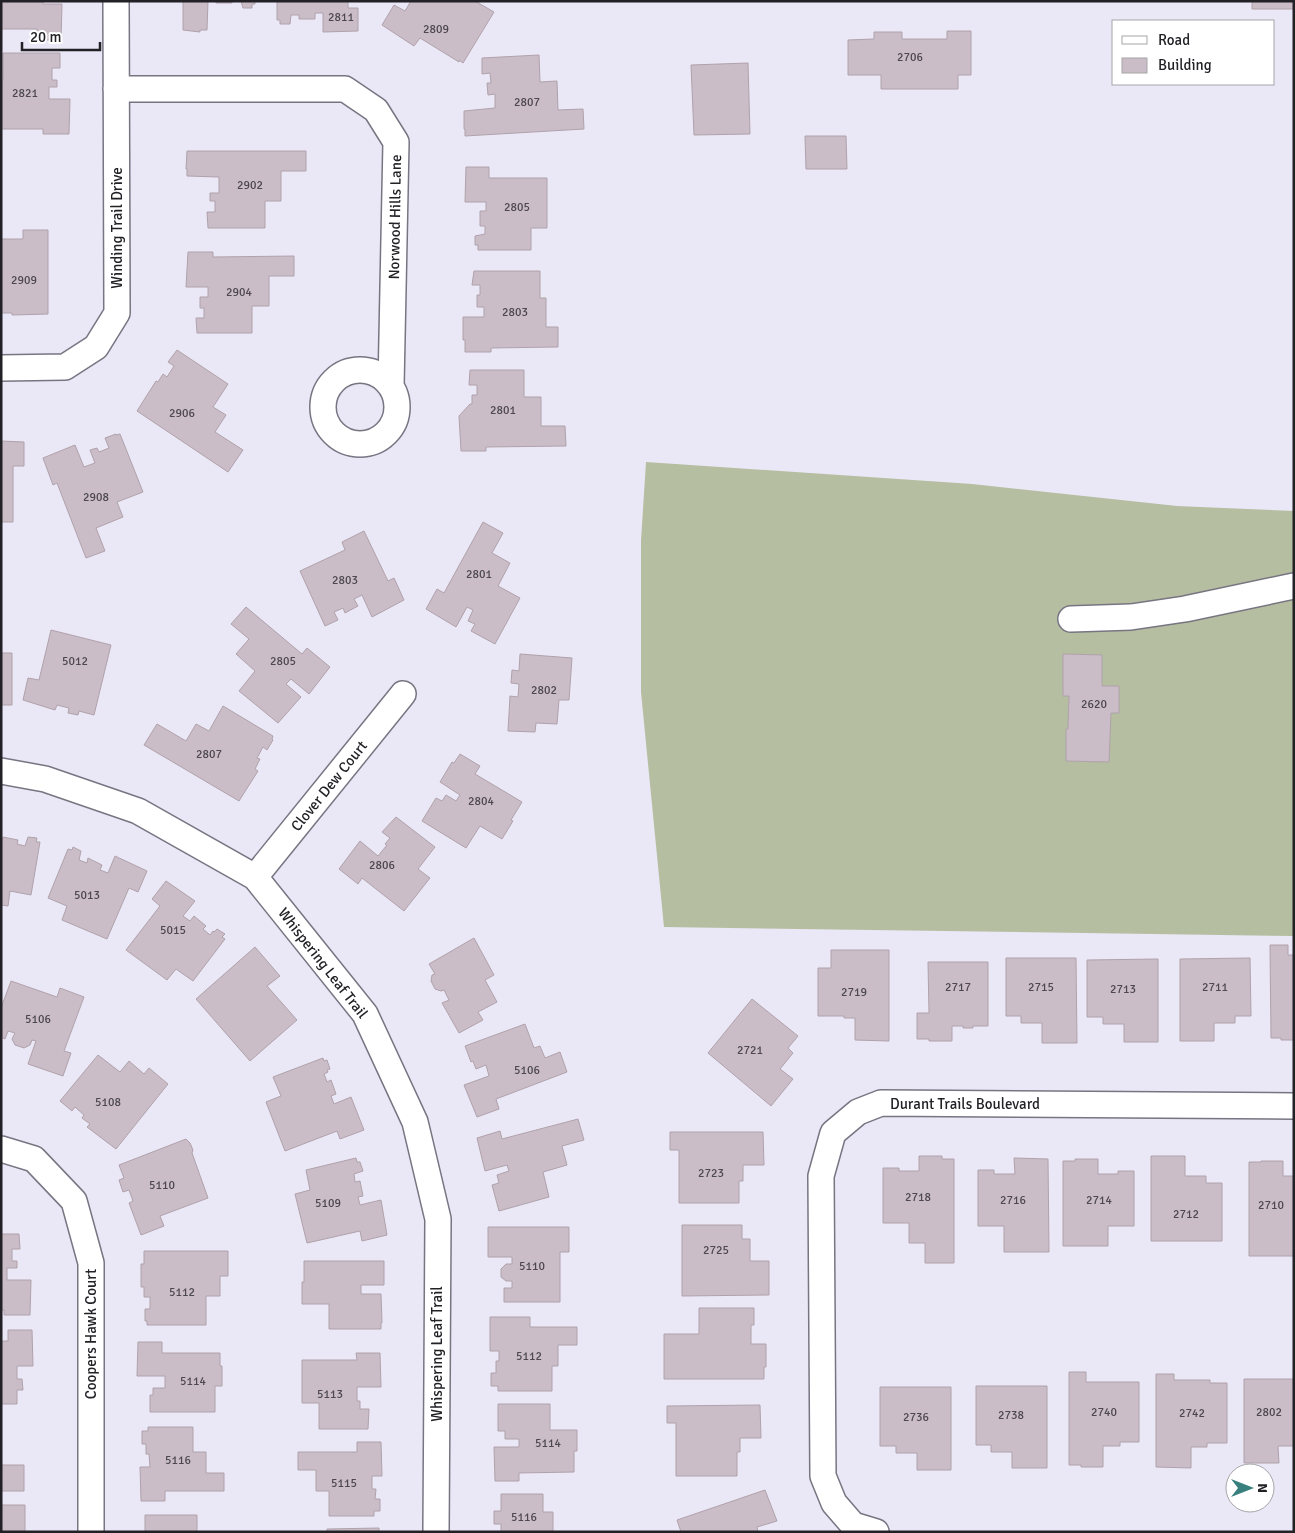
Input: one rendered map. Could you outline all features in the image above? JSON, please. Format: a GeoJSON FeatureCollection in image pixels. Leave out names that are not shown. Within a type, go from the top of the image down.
{"type":"FeatureCollection","features":[{"type":"Feature","properties":{"kind":"street","name":"Winding Trail Drive"},"geometry":{"type":"LineString","coordinates":[[1,368],[65,367],[96,347],[118,312],[116,1]]}},
{"type":"Feature","properties":{"kind":"street","name":"Norwood Hills Lane"},"geometry":{"type":"LineString","coordinates":[[116,89],[345,89],[376,110],[396,142],[391,386]]}},
{"type":"Feature","properties":{"kind":"street"},"geometry":{"type":"LineString","coordinates":[[1071,619],[1131,617],[1185,609],[1294,586]]}},
{"type":"Feature","properties":{"kind":"street","name":"Clover Dew Court"},"geometry":{"type":"LineString","coordinates":[[256,877],[403,694]]}},
{"type":"Feature","properties":{"kind":"street","name":"Whispering Leaf Trail"},"geometry":{"type":"LineString","coordinates":[[1,772],[45,778],[138,810],[256,877],[365,1014],[415,1122],[438,1219],[436,1532]]}},
{"type":"Feature","properties":{"kind":"street","name":"Durant Trails Boulevard"},"geometry":{"type":"LineString","coordinates":[[876,1532],[853,1525],[834,1504],[823,1476],[821,1176],[833,1133],[858,1112],[881,1103],[1294,1106]]}},
{"type":"Feature","properties":{"kind":"street","name":"Coopers Hawk Court"},"geometry":{"type":"LineString","coordinates":[[1,1149],[34,1159],[74,1201],[91,1263],[91,1532]]}},
{"type":"Feature","properties":{"kind":"green space"},"geometry":{"type":"Polygon","coordinates":[[[646,462],[972,484],[1177,506],[1294,511],[1294,936],[664,927],[641,692],[641,541],[646,462]]]}},
{"type":"Feature","properties":{"kind":"building"},"geometry":{"type":"Polygon","coordinates":[[[1,1],[43,1],[43,4],[62,4],[61,40],[37,40],[37,29],[1,29],[1,1]]]}},
{"type":"Feature","properties":{"kind":"building"},"geometry":{"type":"Polygon","coordinates":[[[183,1],[208,1],[207,30],[200,30],[200,32],[183,30],[183,1]]]}},
{"type":"Feature","properties":{"kind":"building"},"geometry":{"type":"Polygon","coordinates":[[[216,1],[232,1],[232,3],[216,3],[216,1]]]}},
{"type":"Feature","properties":{"kind":"building"},"geometry":{"type":"Polygon","coordinates":[[[241,1],[255,1],[255,4],[252,4],[252,8],[243,8],[241,1]]]}},
{"type":"Feature","properties":{"kind":"building"},"geometry":{"type":"Polygon","coordinates":[[[277,1],[348,1],[348,8],[358,8],[358,31],[323,32],[323,13],[315,13],[315,19],[299,19],[299,15],[291,15],[290,24],[280,24],[280,20],[277,20],[277,1]]]}},
{"type":"Feature","properties":{"kind":"building"},"geometry":{"type":"Polygon","coordinates":[[[411,1],[475,1],[494,12],[463,63],[420,38],[414,46],[382,25],[394,5],[405,11],[411,1]]]}},
{"type":"Feature","properties":{"kind":"building"},"geometry":{"type":"Polygon","coordinates":[[[1252,1],[1294,1],[1294,9],[1252,9],[1252,1]]]}},
{"type":"Feature","properties":{"kind":"building"},"geometry":{"type":"Polygon","coordinates":[[[947,31],[971,31],[971,75],[958,75],[958,89],[881,89],[881,75],[848,75],[848,40],[874,39],[874,32],[902,32],[902,39],[947,39],[947,31]]]}},
{"type":"Feature","properties":{"kind":"building"},"geometry":{"type":"Polygon","coordinates":[[[3,53],[60,53],[60,68],[52,68],[52,80],[57,80],[57,87],[49,87],[49,99],[70,99],[69,134],[43,134],[43,129],[1,129],[3,53]]]}},
{"type":"Feature","properties":{"kind":"building"},"geometry":{"type":"Polygon","coordinates":[[[539,55],[540,82],[557,81],[558,110],[583,109],[584,129],[465,136],[464,111],[495,108],[495,94],[488,95],[487,83],[491,83],[490,73],[482,74],[482,58],[539,55]]]}},
{"type":"Feature","properties":{"kind":"building"},"geometry":{"type":"Polygon","coordinates":[[[748,63],[750,134],[694,135],[691,65],[748,63]]]}},
{"type":"Feature","properties":{"kind":"building"},"geometry":{"type":"Polygon","coordinates":[[[805,136],[846,136],[847,169],[806,169],[805,136]]]}},
{"type":"Feature","properties":{"kind":"building"},"geometry":{"type":"Polygon","coordinates":[[[187,151],[306,151],[306,171],[281,171],[281,201],[265,201],[265,228],[208,228],[207,212],[215,212],[215,201],[210,201],[210,193],[219,193],[219,177],[187,176],[187,151]]]}},
{"type":"Feature","properties":{"kind":"building"},"geometry":{"type":"Polygon","coordinates":[[[466,167],[489,167],[489,178],[547,178],[547,228],[531,228],[531,250],[478,250],[478,245],[475,245],[475,236],[485,234],[485,226],[480,226],[480,211],[486,211],[486,202],[465,202],[466,167]]]}},
{"type":"Feature","properties":{"kind":"building"},"geometry":{"type":"Polygon","coordinates":[[[23,230],[48,230],[48,314],[12,315],[12,313],[1,313],[1,239],[23,239],[23,230]]]}},
{"type":"Feature","properties":{"kind":"building"},"geometry":{"type":"Polygon","coordinates":[[[188,252],[213,252],[213,257],[294,256],[294,276],[269,276],[269,306],[252,306],[252,333],[197,333],[196,318],[204,318],[204,308],[200,308],[200,297],[208,297],[208,287],[186,287],[188,252]]]}},
{"type":"Feature","properties":{"kind":"building"},"geometry":{"type":"Polygon","coordinates":[[[474,271],[540,271],[540,298],[546,298],[546,327],[558,327],[558,347],[491,348],[491,352],[465,352],[463,317],[484,317],[484,307],[477,307],[477,295],[480,295],[480,285],[472,285],[474,271]]]}},
{"type":"Feature","properties":{"kind":"building"},"geometry":{"type":"Polygon","coordinates":[[[177,350],[228,384],[213,407],[226,415],[215,432],[243,450],[228,472],[137,411],[156,381],[158,382],[163,374],[167,377],[174,366],[168,362],[177,350]]]}},
{"type":"Feature","properties":{"kind":"building"},"geometry":{"type":"Polygon","coordinates":[[[470,370],[524,370],[524,397],[541,397],[541,426],[565,426],[566,446],[486,447],[486,451],[461,451],[459,416],[472,404],[472,395],[477,395],[477,385],[469,385],[470,370]]]}},
{"type":"Feature","properties":{"kind":"building"},"geometry":{"type":"Polygon","coordinates":[[[120,434],[143,492],[117,502],[123,517],[96,528],[105,551],[86,558],[57,483],[53,485],[43,458],[75,445],[84,467],[95,463],[90,450],[97,448],[99,452],[109,448],[105,438],[120,434]]]}},
{"type":"Feature","properties":{"kind":"building"},"geometry":{"type":"Polygon","coordinates":[[[1,441],[24,442],[24,466],[13,466],[13,522],[1,522],[1,441]]]}},
{"type":"Feature","properties":{"kind":"building"},"geometry":{"type":"Polygon","coordinates":[[[483,522],[503,533],[492,553],[510,563],[498,586],[520,598],[495,644],[471,631],[475,624],[468,621],[473,610],[467,607],[456,627],[426,609],[437,589],[444,593],[483,522]]]}},
{"type":"Feature","properties":{"kind":"building"},"geometry":{"type":"Polygon","coordinates":[[[364,531],[388,581],[394,578],[404,600],[372,617],[362,595],[354,599],[358,606],[345,613],[343,608],[334,612],[338,620],[325,626],[300,571],[345,550],[342,542],[364,531]]]}},
{"type":"Feature","properties":{"kind":"building"},"geometry":{"type":"Polygon","coordinates":[[[246,607],[302,654],[307,648],[330,667],[309,694],[291,679],[286,684],[301,697],[278,723],[239,691],[255,671],[236,654],[249,639],[231,624],[246,607]]]}},
{"type":"Feature","properties":{"kind":"building"},"geometry":{"type":"Polygon","coordinates":[[[51,630],[111,645],[94,715],[79,711],[78,715],[68,713],[69,708],[57,705],[55,710],[23,700],[28,678],[39,680],[51,630]]]}},
{"type":"Feature","properties":{"kind":"building"},"geometry":{"type":"Polygon","coordinates":[[[1,653],[12,653],[12,705],[1,705],[1,653]]]}},
{"type":"Feature","properties":{"kind":"building"},"geometry":{"type":"Polygon","coordinates":[[[520,654],[572,658],[569,700],[559,700],[557,724],[536,723],[535,732],[508,731],[510,696],[518,697],[519,684],[511,683],[512,670],[519,671],[520,654]]]}},
{"type":"Feature","properties":{"kind":"building"},"geometry":{"type":"Polygon","coordinates":[[[1063,654],[1102,655],[1102,686],[1119,686],[1119,713],[1111,713],[1109,762],[1066,761],[1069,696],[1063,696],[1063,654]]]}},
{"type":"Feature","properties":{"kind":"building"},"geometry":{"type":"Polygon","coordinates":[[[223,706],[273,736],[273,740],[267,750],[263,747],[257,758],[260,759],[255,769],[258,771],[239,801],[144,745],[157,724],[186,741],[196,724],[209,731],[223,706]]]}},
{"type":"Feature","properties":{"kind":"building"},"geometry":{"type":"Polygon","coordinates":[[[460,754],[480,766],[475,774],[522,802],[502,839],[480,826],[466,848],[422,821],[436,798],[442,801],[446,795],[456,801],[460,795],[440,782],[452,762],[454,763],[460,754]]]}},
{"type":"Feature","properties":{"kind":"building"},"geometry":{"type":"Polygon","coordinates":[[[396,817],[435,847],[418,869],[430,878],[404,911],[362,878],[358,884],[339,869],[360,841],[378,856],[390,838],[382,832],[396,817]]]}},
{"type":"Feature","properties":{"kind":"building"},"geometry":{"type":"Polygon","coordinates":[[[3,837],[18,840],[17,844],[25,846],[28,837],[37,838],[36,842],[40,842],[31,895],[10,891],[8,906],[1,905],[1,843],[3,837]]]}},
{"type":"Feature","properties":{"kind":"building"},"geometry":{"type":"Polygon","coordinates":[[[73,847],[81,851],[79,860],[87,863],[88,858],[102,865],[100,870],[108,873],[115,856],[147,871],[138,892],[129,888],[107,939],[62,920],[67,906],[48,898],[68,849],[72,850],[73,847]]]}},
{"type":"Feature","properties":{"kind":"building"},"geometry":{"type":"Polygon","coordinates":[[[166,881],[195,901],[183,916],[190,921],[194,916],[206,926],[203,929],[210,935],[217,929],[225,934],[222,937],[225,939],[193,981],[176,969],[167,980],[126,950],[160,906],[152,899],[166,881]]]}},
{"type":"Feature","properties":{"kind":"building"},"geometry":{"type":"Polygon","coordinates":[[[474,938],[494,975],[485,980],[497,1002],[478,1012],[483,1020],[459,1033],[442,1003],[449,1000],[444,990],[435,989],[431,981],[432,975],[435,974],[429,964],[474,938]]]}},
{"type":"Feature","properties":{"kind":"building"},"geometry":{"type":"Polygon","coordinates":[[[1270,945],[1288,945],[1288,955],[1294,955],[1294,1040],[1271,1038],[1270,945]]]}},
{"type":"Feature","properties":{"kind":"building"},"geometry":{"type":"Polygon","coordinates":[[[255,947],[280,976],[267,986],[297,1020],[250,1061],[196,999],[255,947]]]}},
{"type":"Feature","properties":{"kind":"building"},"geometry":{"type":"Polygon","coordinates":[[[831,950],[889,950],[889,1041],[855,1040],[855,1018],[818,1016],[818,968],[831,968],[831,950]]]}},
{"type":"Feature","properties":{"kind":"building"},"geometry":{"type":"Polygon","coordinates":[[[1006,958],[1076,958],[1077,1043],[1042,1043],[1042,1023],[1021,1023],[1021,1016],[1006,1016],[1006,958]]]}},
{"type":"Feature","properties":{"kind":"building"},"geometry":{"type":"Polygon","coordinates":[[[1250,958],[1251,1016],[1235,1016],[1235,1023],[1214,1023],[1214,1041],[1180,1041],[1180,959],[1250,958]]]}},
{"type":"Feature","properties":{"kind":"building"},"geometry":{"type":"Polygon","coordinates":[[[1158,959],[1158,1042],[1124,1042],[1124,1024],[1103,1024],[1103,1017],[1087,1017],[1087,960],[1158,959]]]}},
{"type":"Feature","properties":{"kind":"building"},"geometry":{"type":"Polygon","coordinates":[[[928,962],[988,962],[988,1026],[963,1028],[963,1026],[952,1026],[952,1041],[917,1039],[917,1013],[929,1013],[928,962]]]}},
{"type":"Feature","properties":{"kind":"building"},"geometry":{"type":"Polygon","coordinates":[[[11,981],[57,997],[60,988],[84,997],[64,1051],[71,1053],[63,1076],[28,1064],[36,1041],[32,1040],[30,1045],[24,1048],[15,1045],[12,1039],[15,1033],[8,1031],[5,1039],[1,1037],[1,1008],[11,981]]]}},
{"type":"Feature","properties":{"kind":"building"},"geometry":{"type":"Polygon","coordinates":[[[752,999],[798,1036],[788,1048],[793,1053],[780,1069],[793,1079],[771,1106],[708,1053],[752,999]]]}},
{"type":"Feature","properties":{"kind":"building"},"geometry":{"type":"Polygon","coordinates":[[[525,1024],[534,1048],[540,1046],[545,1058],[560,1052],[567,1072],[496,1099],[499,1109],[477,1117],[464,1085],[489,1076],[486,1065],[476,1069],[465,1046],[525,1024]]]}},
{"type":"Feature","properties":{"kind":"building"},"geometry":{"type":"Polygon","coordinates":[[[98,1055],[120,1072],[129,1061],[144,1074],[149,1068],[168,1084],[116,1149],[87,1127],[90,1124],[82,1118],[84,1115],[75,1107],[72,1111],[60,1101],[98,1055]]]}},
{"type":"Feature","properties":{"kind":"building"},"geometry":{"type":"Polygon","coordinates":[[[323,1058],[324,1061],[327,1060],[330,1069],[324,1074],[327,1082],[331,1080],[336,1094],[331,1096],[334,1104],[351,1097],[364,1130],[340,1139],[337,1131],[285,1151],[266,1102],[281,1096],[273,1077],[323,1058]]]}},
{"type":"Feature","properties":{"kind":"building"},"geometry":{"type":"Polygon","coordinates":[[[578,1119],[584,1140],[562,1146],[567,1165],[543,1172],[549,1197],[499,1211],[492,1185],[499,1183],[497,1175],[509,1171],[507,1165],[485,1171],[477,1138],[500,1131],[502,1139],[578,1119]]]}},
{"type":"Feature","properties":{"kind":"building"},"geometry":{"type":"Polygon","coordinates":[[[670,1132],[763,1132],[764,1165],[743,1165],[743,1181],[739,1181],[739,1203],[679,1203],[679,1150],[670,1150],[670,1132]]]}},
{"type":"Feature","properties":{"kind":"building"},"geometry":{"type":"Polygon","coordinates":[[[186,1139],[193,1150],[192,1153],[208,1198],[160,1216],[164,1226],[141,1235],[129,1203],[133,1201],[129,1190],[123,1192],[119,1180],[124,1178],[119,1165],[186,1139]]]}},
{"type":"Feature","properties":{"kind":"building"},"geometry":{"type":"Polygon","coordinates":[[[919,1156],[942,1156],[942,1159],[954,1159],[954,1263],[925,1263],[925,1243],[909,1243],[909,1223],[883,1223],[883,1168],[899,1168],[899,1171],[919,1171],[919,1156]]]}},
{"type":"Feature","properties":{"kind":"building"},"geometry":{"type":"Polygon","coordinates":[[[1151,1156],[1185,1156],[1185,1176],[1206,1176],[1206,1183],[1222,1183],[1222,1241],[1151,1241],[1151,1156]]]}},
{"type":"Feature","properties":{"kind":"building"},"geometry":{"type":"Polygon","coordinates":[[[356,1158],[357,1162],[360,1162],[363,1171],[354,1174],[355,1182],[360,1181],[363,1196],[358,1197],[360,1205],[381,1200],[387,1235],[362,1241],[360,1231],[307,1243],[295,1194],[310,1190],[306,1170],[356,1158]]]}},
{"type":"Feature","properties":{"kind":"building"},"geometry":{"type":"Polygon","coordinates":[[[1014,1158],[1048,1159],[1049,1252],[1004,1252],[1004,1226],[978,1226],[978,1170],[994,1170],[994,1174],[1015,1174],[1014,1158]]]}},
{"type":"Feature","properties":{"kind":"building"},"geometry":{"type":"Polygon","coordinates":[[[1075,1159],[1098,1159],[1098,1174],[1118,1174],[1118,1171],[1134,1171],[1134,1226],[1108,1226],[1108,1246],[1063,1246],[1063,1161],[1075,1161],[1075,1159]]]}},
{"type":"Feature","properties":{"kind":"building"},"geometry":{"type":"Polygon","coordinates":[[[1283,1161],[1283,1176],[1294,1176],[1294,1256],[1249,1256],[1249,1162],[1283,1161]]]}},
{"type":"Feature","properties":{"kind":"building"},"geometry":{"type":"Polygon","coordinates":[[[682,1225],[742,1225],[742,1239],[750,1239],[750,1261],[769,1261],[769,1295],[682,1296],[682,1225]]]}},
{"type":"Feature","properties":{"kind":"building"},"geometry":{"type":"Polygon","coordinates":[[[488,1227],[569,1227],[569,1252],[560,1252],[560,1302],[504,1302],[504,1288],[512,1288],[512,1281],[506,1281],[501,1277],[501,1269],[506,1264],[512,1264],[512,1257],[488,1257],[488,1227]]]}},
{"type":"Feature","properties":{"kind":"building"},"geometry":{"type":"Polygon","coordinates":[[[1,1234],[19,1234],[20,1249],[12,1249],[12,1261],[17,1261],[17,1268],[7,1268],[7,1280],[31,1280],[30,1315],[4,1315],[4,1310],[1,1310],[1,1234]]]}},
{"type":"Feature","properties":{"kind":"building"},"geometry":{"type":"Polygon","coordinates":[[[144,1251],[228,1251],[228,1276],[220,1276],[220,1296],[206,1296],[206,1325],[147,1325],[145,1309],[150,1309],[150,1297],[144,1297],[144,1287],[141,1287],[141,1264],[144,1264],[144,1251]]]}},
{"type":"Feature","properties":{"kind":"building"},"geometry":{"type":"Polygon","coordinates":[[[304,1261],[384,1261],[384,1285],[361,1285],[361,1294],[381,1294],[381,1329],[329,1329],[329,1304],[302,1304],[304,1261]]]}},
{"type":"Feature","properties":{"kind":"building"},"geometry":{"type":"Polygon","coordinates":[[[699,1308],[754,1308],[754,1325],[751,1325],[751,1344],[766,1344],[764,1379],[664,1379],[664,1334],[699,1334],[699,1308]]]}},
{"type":"Feature","properties":{"kind":"building"},"geometry":{"type":"Polygon","coordinates":[[[490,1317],[530,1317],[530,1327],[577,1327],[577,1345],[558,1345],[558,1366],[552,1366],[552,1391],[498,1391],[498,1386],[491,1386],[491,1373],[496,1373],[496,1361],[499,1361],[499,1351],[490,1351],[490,1317]]]}},
{"type":"Feature","properties":{"kind":"building"},"geometry":{"type":"Polygon","coordinates":[[[8,1330],[32,1330],[33,1366],[17,1366],[17,1379],[22,1379],[23,1390],[17,1390],[17,1404],[1,1404],[1,1341],[8,1341],[8,1330]]]}},
{"type":"Feature","properties":{"kind":"building"},"geometry":{"type":"Polygon","coordinates":[[[138,1342],[162,1342],[162,1353],[220,1353],[222,1386],[215,1386],[215,1412],[150,1412],[150,1395],[153,1395],[153,1388],[165,1388],[165,1376],[137,1376],[138,1342]]]}},
{"type":"Feature","properties":{"kind":"building"},"geometry":{"type":"Polygon","coordinates":[[[356,1353],[380,1353],[381,1387],[357,1387],[357,1401],[360,1401],[360,1409],[369,1409],[368,1429],[319,1429],[319,1403],[302,1403],[302,1360],[357,1360],[356,1353]]]}},
{"type":"Feature","properties":{"kind":"building"},"geometry":{"type":"Polygon","coordinates":[[[1069,1372],[1086,1372],[1086,1382],[1139,1382],[1139,1442],[1120,1442],[1120,1446],[1103,1446],[1103,1467],[1069,1465],[1069,1372]]]}},
{"type":"Feature","properties":{"kind":"building"},"geometry":{"type":"Polygon","coordinates":[[[1156,1374],[1174,1374],[1174,1380],[1210,1380],[1210,1383],[1227,1383],[1227,1443],[1207,1443],[1207,1447],[1191,1447],[1191,1468],[1156,1467],[1156,1374]]]}},
{"type":"Feature","properties":{"kind":"building"},"geometry":{"type":"Polygon","coordinates":[[[1244,1379],[1294,1379],[1294,1446],[1278,1446],[1279,1463],[1244,1463],[1244,1379]]]}},
{"type":"Feature","properties":{"kind":"building"},"geometry":{"type":"Polygon","coordinates":[[[976,1386],[1047,1386],[1047,1468],[1012,1468],[1012,1452],[991,1452],[991,1445],[976,1445],[976,1386]]]}},
{"type":"Feature","properties":{"kind":"building"},"geometry":{"type":"Polygon","coordinates":[[[880,1387],[951,1387],[951,1470],[917,1470],[917,1453],[896,1453],[896,1446],[880,1446],[880,1387]]]}},
{"type":"Feature","properties":{"kind":"building"},"geometry":{"type":"Polygon","coordinates":[[[498,1404],[550,1404],[550,1430],[577,1430],[574,1472],[519,1473],[519,1481],[495,1481],[494,1447],[519,1447],[519,1439],[505,1439],[505,1431],[498,1431],[498,1404]]]}},
{"type":"Feature","properties":{"kind":"building"},"geometry":{"type":"Polygon","coordinates":[[[760,1405],[761,1438],[740,1438],[740,1452],[737,1452],[737,1476],[676,1476],[676,1423],[667,1423],[667,1406],[760,1405]]]}},
{"type":"Feature","properties":{"kind":"building"},"geometry":{"type":"Polygon","coordinates":[[[148,1427],[193,1427],[193,1452],[206,1452],[206,1473],[224,1473],[224,1491],[165,1491],[165,1501],[141,1501],[140,1467],[150,1467],[149,1454],[146,1454],[146,1444],[142,1444],[142,1431],[148,1431],[148,1427]]]}},
{"type":"Feature","properties":{"kind":"building"},"geometry":{"type":"Polygon","coordinates":[[[357,1442],[381,1442],[382,1476],[372,1476],[372,1489],[376,1489],[375,1499],[380,1499],[380,1511],[374,1511],[374,1516],[329,1516],[329,1491],[316,1491],[316,1470],[298,1470],[298,1452],[357,1452],[357,1442]]]}},
{"type":"Feature","properties":{"kind":"building"},"geometry":{"type":"Polygon","coordinates":[[[1,1465],[24,1465],[24,1491],[1,1491],[1,1465]]]}},
{"type":"Feature","properties":{"kind":"building"},"geometry":{"type":"Polygon","coordinates":[[[765,1490],[777,1521],[757,1527],[758,1532],[681,1532],[677,1520],[765,1490]]]}},
{"type":"Feature","properties":{"kind":"building"},"geometry":{"type":"Polygon","coordinates":[[[501,1494],[543,1494],[543,1512],[553,1512],[553,1532],[501,1532],[501,1524],[494,1524],[494,1511],[501,1511],[501,1494]]]}},
{"type":"Feature","properties":{"kind":"building"},"geometry":{"type":"Polygon","coordinates":[[[1,1505],[25,1505],[25,1532],[1,1532],[1,1505]]]}},
{"type":"Feature","properties":{"kind":"building"},"geometry":{"type":"Polygon","coordinates":[[[145,1515],[197,1515],[197,1532],[145,1532],[145,1515]]]}},
{"type":"Feature","properties":{"kind":"building"},"geometry":{"type":"Polygon","coordinates":[[[379,1528],[379,1532],[327,1532],[327,1529],[379,1528]]]}}]}
